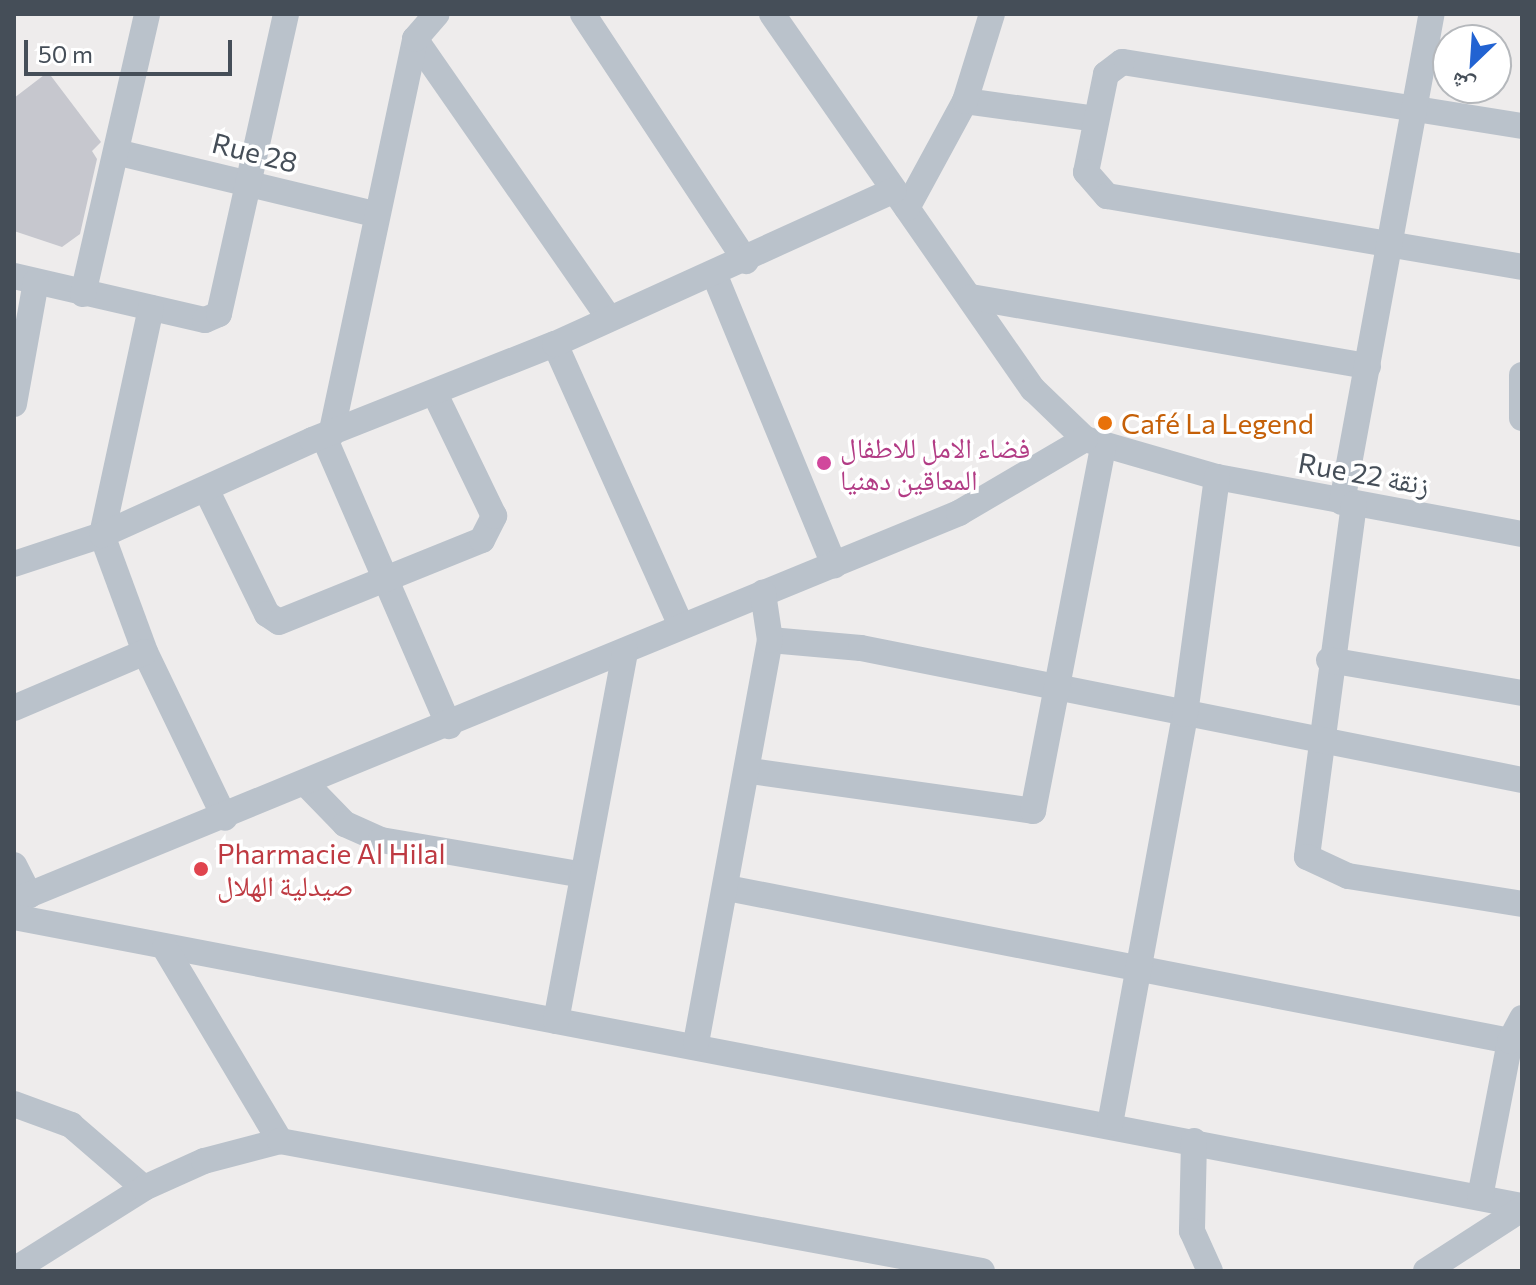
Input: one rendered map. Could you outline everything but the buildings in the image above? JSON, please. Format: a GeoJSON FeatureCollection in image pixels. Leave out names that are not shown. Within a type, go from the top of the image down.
{"type":"FeatureCollection","features":[{"type":"Feature","properties":{"kind":"street"},"geometry":{"type":"LineString","coordinates":[[83,294],[120,153],[147,14]]}},
{"type":"Feature","properties":{"kind":"street"},"geometry":{"type":"LineString","coordinates":[[14,404],[25,279],[205,320],[219,314],[286,14]]}},
{"type":"Feature","properties":{"kind":"street"},"geometry":{"type":"LineString","coordinates":[[437,14],[415,39],[374,214],[328,436],[449,726]]}},
{"type":"Feature","properties":{"kind":"street"},"geometry":{"type":"LineString","coordinates":[[583,14],[746,261]]}},
{"type":"Feature","properties":{"kind":"street"},"geometry":{"type":"LineString","coordinates":[[772,14],[1048,408],[1094,443]]}},
{"type":"Feature","properties":{"kind":"street"},"geometry":{"type":"LineString","coordinates":[[14,564],[102,535],[328,436],[555,344],[608,317],[901,199],[965,101],[992,14]]}},
{"type":"Feature","properties":{"kind":"street"},"geometry":{"type":"LineString","coordinates":[[1432,14],[1368,366],[1329,660],[1323,746],[1305,838],[1313,863],[1348,876],[1522,904]]}},
{"type":"Feature","properties":{"kind":"street"},"geometry":{"type":"LineString","coordinates":[[415,39],[608,317]]}},
{"type":"Feature","properties":{"kind":"street"},"geometry":{"type":"LineString","coordinates":[[1522,126],[1415,105],[1122,62],[1106,74],[1086,172],[1107,196],[1522,267]]}},
{"type":"Feature","properties":{"kind":"street"},"geometry":{"type":"LineString","coordinates":[[965,101],[1096,119]]}},
{"type":"Feature","properties":{"kind":"street","name":"Rue 28"},"geometry":{"type":"LineString","coordinates":[[120,153],[374,214]]}},
{"type":"Feature","properties":{"kind":"street"},"geometry":{"type":"LineString","coordinates":[[715,276],[834,565]]}},
{"type":"Feature","properties":{"kind":"street"},"geometry":{"type":"LineString","coordinates":[[971,297],[1368,366]]}},
{"type":"Feature","properties":{"kind":"street"},"geometry":{"type":"LineString","coordinates":[[151,308],[102,535],[145,652],[225,818]]}},
{"type":"Feature","properties":{"kind":"street"},"geometry":{"type":"LineString","coordinates":[[555,344],[681,626]]}},
{"type":"Feature","properties":{"kind":"street"},"geometry":{"type":"LineString","coordinates":[[1522,375],[1522,418]]}},
{"type":"Feature","properties":{"kind":"street"},"geometry":{"type":"LineString","coordinates":[[206,489],[272,619],[289,620],[482,540],[494,524],[435,394]]}},
{"type":"Feature","properties":{"kind":"street"},"geometry":{"type":"LineString","coordinates":[[19,904],[308,786],[681,626],[959,513],[1094,443]]}},
{"type":"Feature","properties":{"kind":"street"},"geometry":{"type":"LineString","coordinates":[[750,771],[1028,814],[1036,806],[1057,689],[1094,443]]}},
{"type":"Feature","properties":{"kind":"street","name":"Rue 22 زنقة"},"geometry":{"type":"LineString","coordinates":[[1094,443],[1217,477],[1522,534]]}},
{"type":"Feature","properties":{"kind":"street"},"geometry":{"type":"LineString","coordinates":[[1110,1124],[1185,714],[1217,477]]}},
{"type":"Feature","properties":{"kind":"street"},"geometry":{"type":"LineString","coordinates":[[696,1043],[750,771],[770,640],[763,593]]}},
{"type":"Feature","properties":{"kind":"street"},"geometry":{"type":"LineString","coordinates":[[770,640],[861,648],[1185,714],[1323,746],[1522,780]]}},
{"type":"Feature","properties":{"kind":"street"},"geometry":{"type":"LineString","coordinates":[[556,1021],[625,651]]}},
{"type":"Feature","properties":{"kind":"street"},"geometry":{"type":"LineString","coordinates":[[14,708],[145,652]]}},
{"type":"Feature","properties":{"kind":"street"},"geometry":{"type":"LineString","coordinates":[[1329,660],[1522,693]]}},
{"type":"Feature","properties":{"kind":"street"},"geometry":{"type":"LineString","coordinates":[[308,786],[345,824],[381,840],[583,875]]}},
{"type":"Feature","properties":{"kind":"street"},"geometry":{"type":"LineString","coordinates":[[14,865],[19,904]]}},
{"type":"Feature","properties":{"kind":"street"},"geometry":{"type":"LineString","coordinates":[[727,888],[1139,966],[1516,1030],[1480,1197]]}},
{"type":"Feature","properties":{"kind":"street"},"geometry":{"type":"LineString","coordinates":[[19,904],[165,948],[556,1021],[696,1043],[1522,1207]]}},
{"type":"Feature","properties":{"kind":"street"},"geometry":{"type":"LineString","coordinates":[[165,948],[280,1141]]}},
{"type":"Feature","properties":{"kind":"street"},"geometry":{"type":"LineString","coordinates":[[14,1104],[71,1125],[144,1188]]}},
{"type":"Feature","properties":{"kind":"street"},"geometry":{"type":"LineString","coordinates":[[14,1270],[144,1188],[204,1161],[280,1141],[982,1271]]}},
{"type":"Feature","properties":{"kind":"street"},"geometry":{"type":"LineString","coordinates":[[1194,1141],[1192,1231],[1210,1271]]}},
{"type":"Feature","properties":{"kind":"street"},"geometry":{"type":"LineString","coordinates":[[1426,1271],[1522,1207]]}},
{"type":"Feature","properties":{"kind":"place","name":"Café La Legend"},"geometry":{"type":"Point","coordinates":[1105,423]}},
{"type":"Feature","properties":{"kind":"place","name":"فضاء الامل للاطفال المعاقين دهنيا"},"geometry":{"type":"Point","coordinates":[824,463]}},
{"type":"Feature","properties":{"kind":"place","name":"Pharmacie Al Hilal صيدلية الهلال"},"geometry":{"type":"Point","coordinates":[201,869]}}]}
